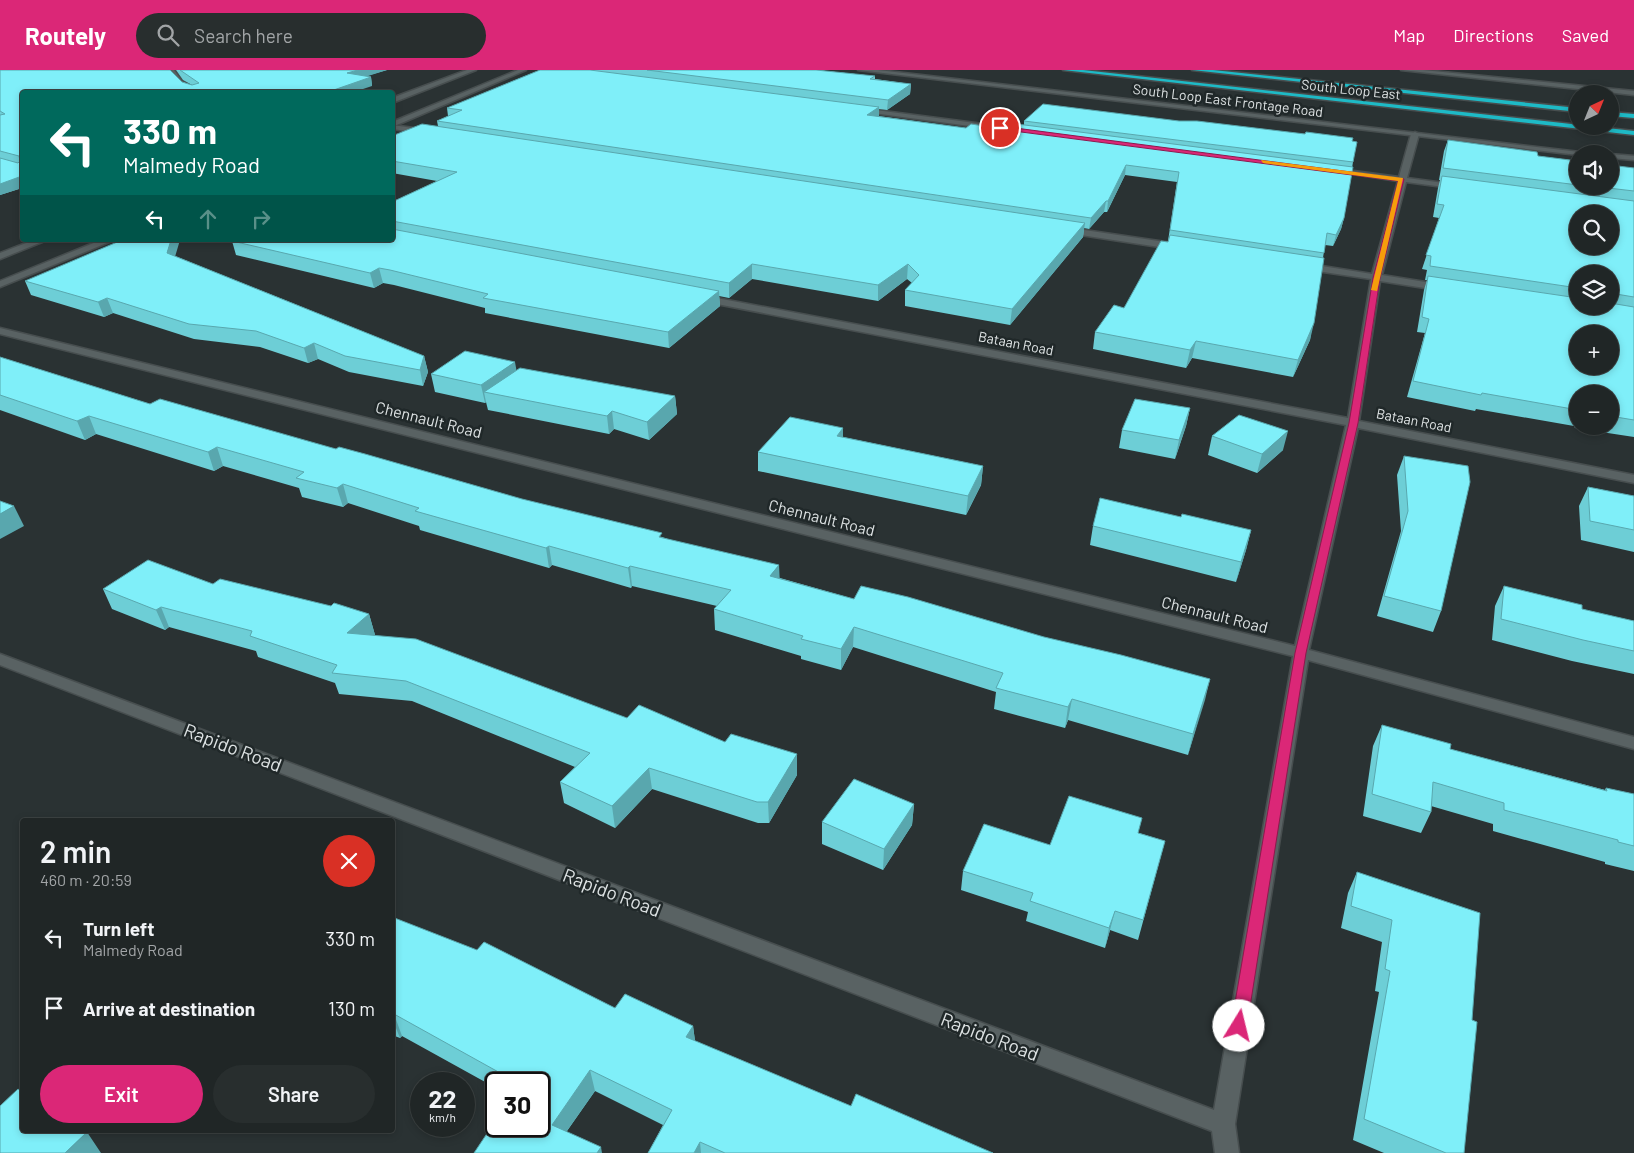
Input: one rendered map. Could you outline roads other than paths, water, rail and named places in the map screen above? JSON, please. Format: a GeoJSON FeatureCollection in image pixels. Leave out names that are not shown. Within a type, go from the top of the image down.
{"type":"FeatureCollection","features":[{"type":"Feature","properties":{"kind":"highway","name":"South Loop East"},"geometry":{"type":"LineString","coordinates":[[1066,70],[1634,133]]}},
{"type":"Feature","properties":{"kind":"highway","name":"South Loop East"},"geometry":{"type":"LineString","coordinates":[[1196,70],[1569,108]]}},
{"type":"Feature","properties":{"kind":"highway"},"geometry":{"type":"LineString","coordinates":[[1385,106],[1605,139]]}},
{"type":"Feature","properties":{"kind":"highway"},"geometry":{"type":"LineString","coordinates":[[1619,112],[1634,112]]}},
{"type":"Feature","properties":{"kind":"highway"},"geometry":{"type":"LineString","coordinates":[[1619,114],[1634,116]]}},
{"type":"Feature","properties":{"kind":"street"},"geometry":{"type":"LineString","coordinates":[[171,70],[172,74],[180,82],[194,90]]}},
{"type":"Feature","properties":{"kind":"street"},"geometry":{"type":"LineString","coordinates":[[395,100],[474,70]]}},
{"type":"Feature","properties":{"kind":"street"},"geometry":{"type":"LineString","coordinates":[[395,125],[523,70]]}},
{"type":"Feature","properties":{"kind":"street","name":"South Loop East Frontage Road"},"geometry":{"type":"LineString","coordinates":[[861,70],[1569,151]]}},
{"type":"Feature","properties":{"kind":"street"},"geometry":{"type":"LineString","coordinates":[[1404,70],[1634,93]]}},
{"type":"Feature","properties":{"kind":"street"},"geometry":{"type":"LineString","coordinates":[[848,109],[1035,132]]}},
{"type":"Feature","properties":{"kind":"street"},"geometry":{"type":"LineString","coordinates":[[395,126],[442,134]]}},
{"type":"Feature","properties":{"kind":"street"},"geometry":{"type":"LineString","coordinates":[[1228,1153],[1223,1124],[1300,653],[1353,423],[1376,278],[1401,179],[1415,134]]}},
{"type":"Feature","properties":{"kind":"street"},"geometry":{"type":"LineString","coordinates":[[1619,157],[1634,158]]}},
{"type":"Feature","properties":{"kind":"street"},"geometry":{"type":"LineString","coordinates":[[1326,170],[1469,188]]}},
{"type":"Feature","properties":{"kind":"street"},"geometry":{"type":"LineString","coordinates":[[1052,228],[1189,249]]}},
{"type":"Feature","properties":{"kind":"street"},"geometry":{"type":"LineString","coordinates":[[0,256],[37,242]]}},
{"type":"Feature","properties":{"kind":"street"},"geometry":{"type":"LineString","coordinates":[[0,284],[104,242]]}},
{"type":"Feature","properties":{"kind":"street"},"geometry":{"type":"LineString","coordinates":[[1298,265],[1453,289]]}},
{"type":"Feature","properties":{"kind":"street","name":"Bataan Road"},"geometry":{"type":"LineString","coordinates":[[686,296],[1353,423],[1634,479]]}},
{"type":"Feature","properties":{"kind":"street","name":"Chennault Road"},"geometry":{"type":"LineString","coordinates":[[0,331],[1300,653],[1634,743]]}},
{"type":"Feature","properties":{"kind":"street","name":"Rapido Road"},"geometry":{"type":"LineString","coordinates":[[0,659],[1223,1124]]}}]}
